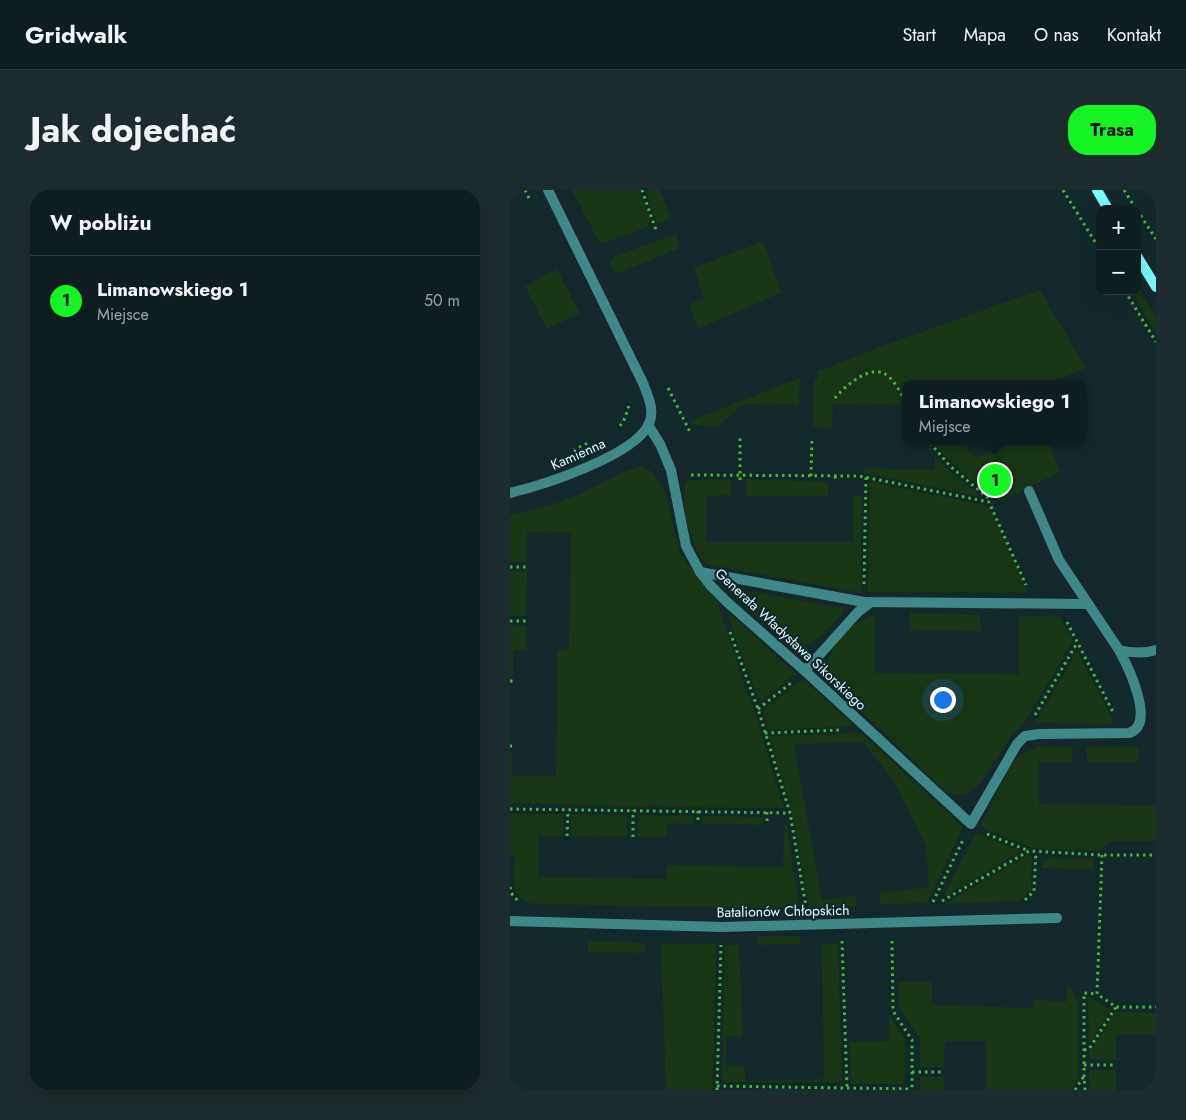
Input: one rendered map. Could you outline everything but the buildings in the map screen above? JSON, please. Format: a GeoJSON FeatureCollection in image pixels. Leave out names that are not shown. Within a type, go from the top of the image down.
{"type":"FeatureCollection","features":[{"type":"Feature","properties":{"kind":"street"},"geometry":{"type":"LineString","coordinates":[[548,190],[644,383],[650,404],[651,415],[648,424]]}},
{"type":"Feature","properties":{"kind":"street"},"geometry":{"type":"LineString","coordinates":[[1097,190],[1106,205]]}},
{"type":"Feature","properties":{"kind":"street"},"geometry":{"type":"LineString","coordinates":[[1141,263],[1156,287]]}},
{"type":"Feature","properties":{"kind":"street","name":"Kamienna"},"geometry":{"type":"LineString","coordinates":[[510,493],[533,488],[594,464],[625,448],[637,438],[648,424]]}},
{"type":"Feature","properties":{"kind":"street","name":"Generała Władysława Sikorskiego"},"geometry":{"type":"LineString","coordinates":[[648,424],[667,457],[686,546],[700,572],[727,602],[805,671],[970,824]]}},
{"type":"Feature","properties":{"kind":"street"},"geometry":{"type":"LineString","coordinates":[[970,824],[1020,739],[1031,734],[1123,733],[1136,731],[1144,721],[1140,690],[1133,674],[1059,560],[1029,491]]}},
{"type":"Feature","properties":{"kind":"street"},"geometry":{"type":"LineString","coordinates":[[700,572],[867,602],[1088,604]]}},
{"type":"Feature","properties":{"kind":"street"},"geometry":{"type":"LineString","coordinates":[[805,671],[867,602]]}},
{"type":"Feature","properties":{"kind":"street"},"geometry":{"type":"LineString","coordinates":[[1119,650],[1131,653],[1145,653],[1156,650]]}},
{"type":"Feature","properties":{"kind":"street","name":"Batalionów Chłopskich"},"geometry":{"type":"LineString","coordinates":[[510,922],[721,927],[1057,918]]}},
{"type":"Feature","properties":{"kind":"path"},"geometry":{"type":"LineString","coordinates":[[642,190],[657,233]]}},
{"type":"Feature","properties":{"kind":"path"},"geometry":{"type":"LineString","coordinates":[[1063,190],[1096,244]]}},
{"type":"Feature","properties":{"kind":"path"},"geometry":{"type":"LineString","coordinates":[[1124,190],[1134,205]]}},
{"type":"Feature","properties":{"kind":"path"},"geometry":{"type":"LineString","coordinates":[[1141,216],[1156,239]]}},
{"type":"Feature","properties":{"kind":"path"},"geometry":{"type":"LineString","coordinates":[[1127,295],[1156,342]]}},
{"type":"Feature","properties":{"kind":"path"},"geometry":{"type":"LineString","coordinates":[[835,398],[853,380],[861,376],[877,373],[884,373],[890,378],[902,396]]}},
{"type":"Feature","properties":{"kind":"path"},"geometry":{"type":"LineString","coordinates":[[614,431],[625,418],[630,402],[630,393]]}},
{"type":"Feature","properties":{"kind":"path"},"geometry":{"type":"LineString","coordinates":[[740,436],[740,477]]}},
{"type":"Feature","properties":{"kind":"path"},"geometry":{"type":"LineString","coordinates":[[811,476],[812,438]]}},
{"type":"Feature","properties":{"kind":"path"},"geometry":{"type":"LineString","coordinates":[[572,450],[589,443]]}},
{"type":"Feature","properties":{"kind":"path"},"geometry":{"type":"LineString","coordinates":[[932,445],[950,466],[988,498],[1034,603]]}},
{"type":"Feature","properties":{"kind":"path"},"geometry":{"type":"LineString","coordinates":[[691,475],[866,477],[989,502]]}},
{"type":"Feature","properties":{"kind":"path"},"geometry":{"type":"LineString","coordinates":[[835,476],[836,481]]}},
{"type":"Feature","properties":{"kind":"path"},"geometry":{"type":"LineString","coordinates":[[866,477],[867,602]]}},
{"type":"Feature","properties":{"kind":"path"},"geometry":{"type":"LineString","coordinates":[[510,567],[527,567]]}},
{"type":"Feature","properties":{"kind":"path"},"geometry":{"type":"LineString","coordinates":[[727,602],[722,608],[758,709],[790,813],[806,912]]}},
{"type":"Feature","properties":{"kind":"path"},"geometry":{"type":"LineString","coordinates":[[1058,603],[1123,733]]}},
{"type":"Feature","properties":{"kind":"path"},"geometry":{"type":"LineString","coordinates":[[510,621],[526,621]]}},
{"type":"Feature","properties":{"kind":"path"},"geometry":{"type":"LineString","coordinates":[[1020,739],[1077,642]]}},
{"type":"Feature","properties":{"kind":"path"},"geometry":{"type":"LineString","coordinates":[[758,709],[805,671]]}},
{"type":"Feature","properties":{"kind":"path"},"geometry":{"type":"LineString","coordinates":[[765,733],[868,729]]}},
{"type":"Feature","properties":{"kind":"path"},"geometry":{"type":"LineString","coordinates":[[510,809],[790,813]]}},
{"type":"Feature","properties":{"kind":"path"},"geometry":{"type":"LineString","coordinates":[[567,836],[568,810]]}},
{"type":"Feature","properties":{"kind":"path"},"geometry":{"type":"LineString","coordinates":[[633,810],[633,837]]}},
{"type":"Feature","properties":{"kind":"path"},"geometry":{"type":"LineString","coordinates":[[698,811],[698,824]]}},
{"type":"Feature","properties":{"kind":"path"},"geometry":{"type":"LineString","coordinates":[[767,812],[767,825]]}},
{"type":"Feature","properties":{"kind":"path"},"geometry":{"type":"LineString","coordinates":[[1029,851],[931,907],[970,824],[981,832],[1029,851],[1102,855],[1156,855]]}},
{"type":"Feature","properties":{"kind":"path"},"geometry":{"type":"LineString","coordinates":[[1021,904],[1034,891],[1036,852]]}},
{"type":"Feature","properties":{"kind":"path"},"geometry":{"type":"LineString","coordinates":[[1097,994],[1102,855]]}},
{"type":"Feature","properties":{"kind":"path"},"geometry":{"type":"LineString","coordinates":[[721,927],[717,1088],[912,1089],[912,1040],[893,1011],[892,923]]}},
{"type":"Feature","properties":{"kind":"path"},"geometry":{"type":"LineString","coordinates":[[841,924],[847,1088]]}},
{"type":"Feature","properties":{"kind":"path"},"geometry":{"type":"LineString","coordinates":[[1086,1090],[1084,1075],[1084,993],[1097,994],[1116,1006],[1156,1007]]}},
{"type":"Feature","properties":{"kind":"path"},"geometry":{"type":"LineString","coordinates":[[1084,1050],[1089,1050],[1116,1006]]}},
{"type":"Feature","properties":{"kind":"path"},"geometry":{"type":"LineString","coordinates":[[1084,1065],[1116,1065]]}},
{"type":"Feature","properties":{"kind":"path"},"geometry":{"type":"LineString","coordinates":[[912,1072],[944,1072]]}},
{"type":"Feature","properties":{"kind":"path"},"geometry":{"type":"LineString","coordinates":[[1075,1090],[1084,1075]]}},
{"type":"Feature","properties":{"kind":"green space"},"geometry":{"type":"Polygon","coordinates":[[[572,190],[639,190],[651,220],[648,227],[600,244],[572,190]]]}},
{"type":"Feature","properties":{"kind":"green space"},"geometry":{"type":"Polygon","coordinates":[[[645,190],[660,190],[671,219],[657,224],[645,190]]]}},
{"type":"Feature","properties":{"kind":"green space"},"geometry":{"type":"Polygon","coordinates":[[[676,234],[680,248],[616,274],[609,262],[615,256],[676,234]]]}},
{"type":"Feature","properties":{"kind":"green space"},"geometry":{"type":"Polygon","coordinates":[[[763,241],[781,293],[698,329],[689,304],[704,299],[694,268],[763,241]]]}},
{"type":"Feature","properties":{"kind":"green space"},"geometry":{"type":"Polygon","coordinates":[[[557,269],[580,314],[547,329],[525,286],[557,269]]]}},
{"type":"Feature","properties":{"kind":"green space"},"geometry":{"type":"Polygon","coordinates":[[[1040,290],[1086,368],[1054,380],[902,380],[902,405],[833,404],[832,428],[813,427],[813,387],[818,377],[817,372],[885,345],[1040,290]]]}},
{"type":"Feature","properties":{"kind":"green space"},"geometry":{"type":"Polygon","coordinates":[[[1141,293],[1156,317],[1156,326],[1153,328],[1133,295],[1141,295],[1141,293]]]}},
{"type":"Feature","properties":{"kind":"green space"},"geometry":{"type":"Polygon","coordinates":[[[800,378],[799,405],[742,404],[719,426],[692,425],[692,420],[800,378]]]}},
{"type":"Feature","properties":{"kind":"green space"},"geometry":{"type":"Polygon","coordinates":[[[965,445],[975,458],[1007,445],[1050,445],[1060,472],[999,502],[994,492],[1008,486],[1001,467],[981,475],[989,494],[954,465],[935,446],[965,445]]]}},
{"type":"Feature","properties":{"kind":"green space"},"geometry":{"type":"Polygon","coordinates":[[[935,455],[944,466],[982,497],[863,473],[864,468],[935,470],[935,455]]]}},
{"type":"Feature","properties":{"kind":"green space"},"geometry":{"type":"Polygon","coordinates":[[[644,466],[653,473],[664,488],[680,552],[718,603],[745,687],[745,696],[750,696],[784,808],[510,803],[510,753],[512,753],[512,776],[556,776],[557,650],[569,650],[571,533],[527,532],[527,562],[510,562],[510,515],[563,501],[644,466]]]}},
{"type":"Feature","properties":{"kind":"green space"},"geometry":{"type":"Polygon","coordinates":[[[731,479],[731,495],[706,496],[706,542],[853,542],[853,496],[862,496],[861,593],[705,564],[691,535],[685,514],[685,482],[691,480],[731,479]]]}},
{"type":"Feature","properties":{"kind":"green space"},"geometry":{"type":"Polygon","coordinates":[[[746,479],[828,482],[828,496],[746,496],[746,479]]]}},
{"type":"Feature","properties":{"kind":"green space"},"geometry":{"type":"Polygon","coordinates":[[[869,481],[989,506],[1028,593],[868,592],[869,481]]]}},
{"type":"Feature","properties":{"kind":"green space"},"geometry":{"type":"Polygon","coordinates":[[[510,571],[527,571],[526,616],[510,616],[510,571]]]}},
{"type":"Feature","properties":{"kind":"green space"},"geometry":{"type":"Polygon","coordinates":[[[722,586],[843,608],[844,612],[813,642],[798,647],[790,647],[722,586]]]}},
{"type":"Feature","properties":{"kind":"green space"},"geometry":{"type":"Polygon","coordinates":[[[727,611],[796,674],[760,702],[736,640],[727,611]]]}},
{"type":"Feature","properties":{"kind":"green space"},"geometry":{"type":"Polygon","coordinates":[[[910,613],[980,615],[981,631],[910,630],[910,613]]]}},
{"type":"Feature","properties":{"kind":"green space"},"geometry":{"type":"Polygon","coordinates":[[[875,615],[875,673],[1019,674],[1019,616],[1059,616],[1073,641],[1024,723],[1012,735],[978,786],[965,794],[958,795],[946,792],[825,677],[830,656],[840,638],[855,625],[875,615]]]}},
{"type":"Feature","properties":{"kind":"green space"},"geometry":{"type":"Polygon","coordinates":[[[510,626],[526,626],[526,650],[513,650],[513,675],[510,675],[510,626]]]}},
{"type":"Feature","properties":{"kind":"green space"},"geometry":{"type":"Polygon","coordinates":[[[1077,651],[1114,721],[1112,724],[1035,723],[1077,651]]]}},
{"type":"Feature","properties":{"kind":"green space"},"geometry":{"type":"Polygon","coordinates":[[[803,679],[855,726],[768,730],[763,710],[803,679]]]}},
{"type":"Feature","properties":{"kind":"green space"},"geometry":{"type":"Polygon","coordinates":[[[861,732],[963,827],[927,903],[880,904],[879,893],[929,887],[926,846],[893,780],[863,742],[794,745],[822,900],[856,896],[856,906],[809,908],[792,813],[769,736],[861,732]]]}},
{"type":"Feature","properties":{"kind":"green space"},"geometry":{"type":"Polygon","coordinates":[[[1039,747],[1073,747],[1072,762],[1039,762],[1039,804],[1156,805],[1156,841],[1111,841],[1099,851],[1035,849],[985,829],[981,825],[1014,760],[1022,753],[1039,747]]]}},
{"type":"Feature","properties":{"kind":"green space"},"geometry":{"type":"Polygon","coordinates":[[[1086,747],[1139,747],[1138,762],[1087,762],[1086,747]]]}},
{"type":"Feature","properties":{"kind":"green space"},"geometry":{"type":"Polygon","coordinates":[[[510,813],[563,814],[563,836],[539,836],[539,877],[667,879],[667,865],[783,867],[784,825],[787,825],[799,904],[797,909],[535,904],[527,902],[517,893],[515,887],[515,856],[510,855],[510,813]]]}},
{"type":"Feature","properties":{"kind":"green space"},"geometry":{"type":"Polygon","coordinates":[[[571,814],[627,815],[627,837],[570,836],[571,814]]]}},
{"type":"Feature","properties":{"kind":"green space"},"geometry":{"type":"Polygon","coordinates":[[[638,815],[693,816],[693,824],[668,823],[667,837],[637,837],[638,815]]]}},
{"type":"Feature","properties":{"kind":"green space"},"geometry":{"type":"Polygon","coordinates":[[[702,816],[763,817],[763,825],[702,824],[702,816]]]}},
{"type":"Feature","properties":{"kind":"green space"},"geometry":{"type":"Polygon","coordinates":[[[976,833],[1022,851],[946,896],[944,895],[976,833]]]}},
{"type":"Feature","properties":{"kind":"green space"},"geometry":{"type":"Polygon","coordinates":[[[1027,855],[1032,855],[1031,890],[1019,901],[944,904],[1027,855]]]}},
{"type":"Feature","properties":{"kind":"green space"},"geometry":{"type":"Polygon","coordinates":[[[1046,858],[1094,859],[1093,870],[1040,868],[1046,858]]]}},
{"type":"Feature","properties":{"kind":"green space"},"geometry":{"type":"Polygon","coordinates":[[[758,936],[800,936],[801,944],[758,945],[758,936]]]}},
{"type":"Feature","properties":{"kind":"green space"},"geometry":{"type":"Polygon","coordinates":[[[588,941],[645,943],[645,953],[588,952],[588,941]]]}},
{"type":"Feature","properties":{"kind":"green space"},"geometry":{"type":"Polygon","coordinates":[[[838,943],[842,1083],[722,1082],[725,945],[739,945],[743,1036],[726,1037],[726,1066],[744,1066],[746,1081],[824,1079],[822,944],[838,943]]]}},
{"type":"Feature","properties":{"kind":"green space"},"geometry":{"type":"Polygon","coordinates":[[[661,944],[716,944],[713,1090],[666,1090],[661,944]]]}},
{"type":"Feature","properties":{"kind":"green space"},"geometry":{"type":"Polygon","coordinates":[[[899,982],[932,982],[932,1005],[1033,1008],[1033,999],[1066,1002],[1067,986],[1072,987],[1078,1003],[1078,1080],[1072,1090],[986,1090],[986,1041],[945,1041],[944,1067],[920,1067],[920,1040],[899,1006],[899,982]]]}},
{"type":"Feature","properties":{"kind":"green space"},"geometry":{"type":"Polygon","coordinates":[[[1088,996],[1111,1010],[1089,1044],[1088,1001],[1088,996]]]}},
{"type":"Feature","properties":{"kind":"green space"},"geometry":{"type":"Polygon","coordinates":[[[1115,1012],[1156,1013],[1156,1034],[1116,1034],[1116,1060],[1090,1059],[1089,1053],[1115,1012]]]}},
{"type":"Feature","properties":{"kind":"green space"},"geometry":{"type":"Polygon","coordinates":[[[889,1014],[905,1039],[905,1084],[851,1084],[850,1042],[889,1041],[889,1014]]]}},
{"type":"Feature","properties":{"kind":"green space"},"geometry":{"type":"Polygon","coordinates":[[[1089,1070],[1116,1070],[1116,1090],[1090,1090],[1089,1070]]]}},
{"type":"Feature","properties":{"kind":"green space"},"geometry":{"type":"Polygon","coordinates":[[[920,1077],[944,1077],[944,1090],[920,1090],[920,1077]]]}},
{"type":"Feature","properties":{"kind":"place","name":"Limanowskiego 1"},"geometry":{"type":"Point","coordinates":[995,480]}}]}
